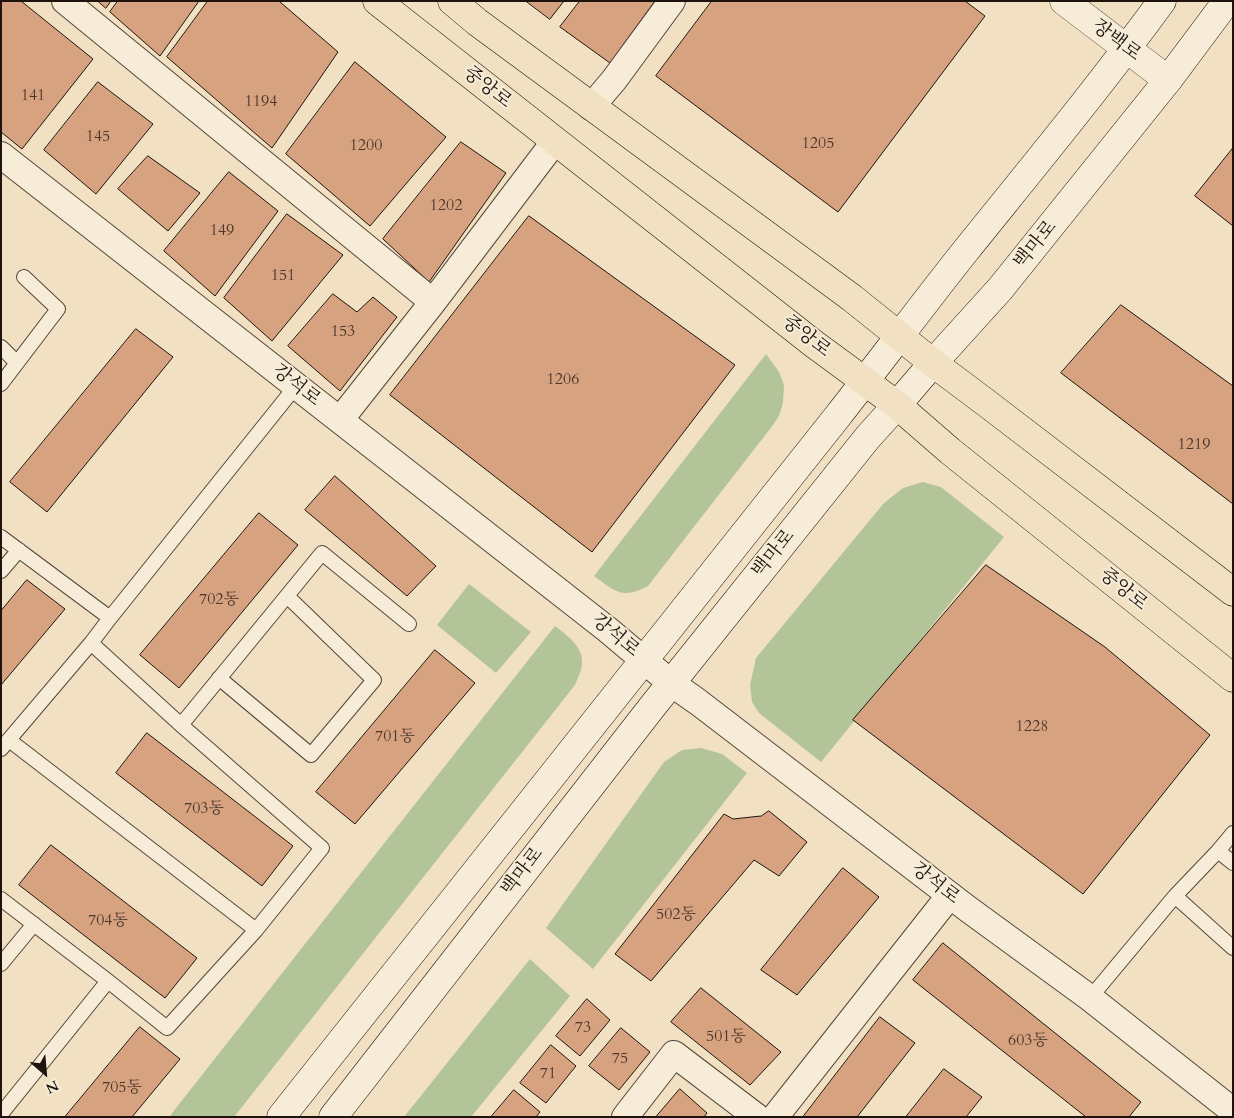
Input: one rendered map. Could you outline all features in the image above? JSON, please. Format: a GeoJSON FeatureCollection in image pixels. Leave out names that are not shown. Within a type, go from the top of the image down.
{"type":"FeatureCollection","features":[{"type":"Feature","properties":{"kind":"main road","name":"중앙로"},"geometry":{"type":"LineString","coordinates":[[377,1],[814,344],[897,406],[950,451],[1233,678]]}},
{"type":"Feature","properties":{"kind":"main road"},"geometry":{"type":"LineString","coordinates":[[452,1],[477,22],[591,107],[852,298],[933,363],[1233,592]]}},
{"type":"Feature","properties":{"kind":"main road","name":"장백로"},"geometry":{"type":"LineString","coordinates":[[1064,1],[1168,80]]}},
{"type":"Feature","properties":{"kind":"main road","name":"백마로"},"geometry":{"type":"LineString","coordinates":[[281,1117],[900,337],[1162,1]]}},
{"type":"Feature","properties":{"kind":"main road","name":"백마로"},"geometry":{"type":"LineString","coordinates":[[333,1117],[671,683],[868,437],[1000,289],[1168,80],[1227,1]]}},
{"type":"Feature","properties":{"kind":"street"},"geometry":{"type":"LineString","coordinates":[[65,1],[433,302]]}},
{"type":"Feature","properties":{"kind":"street"},"geometry":{"type":"LineString","coordinates":[[591,107],[614,80],[672,1]]}},
{"type":"Feature","properties":{"kind":"street"},"geometry":{"type":"LineString","coordinates":[[340,420],[433,302],[555,141]]}},
{"type":"Feature","properties":{"kind":"street","name":"강석로"},"geometry":{"type":"LineString","coordinates":[[1,155],[608,630],[671,683],[968,909],[1090,998],[1233,1111]]}},
{"type":"Feature","properties":{"kind":"street"},"geometry":{"type":"LineString","coordinates":[[775,1117],[950,895]]}},
{"type":"Feature","properties":{"kind":"street"},"geometry":{"type":"LineString","coordinates":[[625,1117],[674,1054],[757,1117]]}},
{"type":"Feature","properties":{"kind":"lane"},"geometry":{"type":"LineString","coordinates":[[445,1],[477,22]]}},
{"type":"Feature","properties":{"kind":"lane"},"geometry":{"type":"LineString","coordinates":[[1,384],[58,309],[24,276]]}},
{"type":"Feature","properties":{"kind":"lane"},"geometry":{"type":"LineString","coordinates":[[1,347],[17,363]]}},
{"type":"Feature","properties":{"kind":"lane"},"geometry":{"type":"LineString","coordinates":[[256,930],[5,745],[91,643],[296,386]]}},
{"type":"Feature","properties":{"kind":"lane"},"geometry":{"type":"LineString","coordinates":[[1,537],[110,618]]}},
{"type":"Feature","properties":{"kind":"lane"},"geometry":{"type":"LineString","coordinates":[[1,571],[19,550]]}},
{"type":"Feature","properties":{"kind":"lane"},"geometry":{"type":"LineString","coordinates":[[180,725],[322,553],[409,624]]}},
{"type":"Feature","properties":{"kind":"lane"},"geometry":{"type":"LineString","coordinates":[[219,678],[311,755],[374,680],[287,596]]}},
{"type":"Feature","properties":{"kind":"lane"},"geometry":{"type":"LineString","coordinates":[[1,899],[167,1028],[256,930],[322,848],[180,725],[91,643]]}},
{"type":"Feature","properties":{"kind":"lane"},"geometry":{"type":"LineString","coordinates":[[1090,998],[1176,896],[1233,833]]}},
{"type":"Feature","properties":{"kind":"lane"},"geometry":{"type":"LineString","coordinates":[[1218,851],[1233,863]]}},
{"type":"Feature","properties":{"kind":"lane"},"geometry":{"type":"LineString","coordinates":[[1176,896],[1233,948]]}},
{"type":"Feature","properties":{"kind":"lane"},"geometry":{"type":"LineString","coordinates":[[1,964],[34,924]]}},
{"type":"Feature","properties":{"kind":"lane"},"geometry":{"type":"LineString","coordinates":[[1,1114],[108,981]]}},
{"type":"Feature","properties":{"kind":"green space"},"geometry":{"type":"Polygon","coordinates":[[[766,354],[779,372],[784,385],[783,403],[779,416],[770,429],[648,586],[632,592],[619,592],[594,576],[766,354]]]}},
{"type":"Feature","properties":{"kind":"green space"},"geometry":{"type":"Polygon","coordinates":[[[923,482],[941,487],[1004,537],[821,762],[759,713],[752,702],[750,685],[756,658],[884,503],[903,488],[923,482]]]}},
{"type":"Feature","properties":{"kind":"green space"},"geometry":{"type":"Polygon","coordinates":[[[469,584],[531,632],[496,673],[437,625],[469,584]]]}},
{"type":"Feature","properties":{"kind":"green space"},"geometry":{"type":"Polygon","coordinates":[[[555,626],[576,644],[579,650],[582,663],[575,685],[234,1117],[169,1117],[555,626]]]}},
{"type":"Feature","properties":{"kind":"green space"},"geometry":{"type":"Polygon","coordinates":[[[701,748],[722,754],[747,773],[593,969],[546,928],[664,762],[682,750],[701,748]]]}},
{"type":"Feature","properties":{"kind":"green space"},"geometry":{"type":"Polygon","coordinates":[[[530,959],[570,996],[471,1117],[404,1117],[530,959]]]}},
{"type":"Feature","properties":{"kind":"building"},"geometry":{"type":"Polygon","coordinates":[[[1,1],[21,1],[93,59],[22,149],[1,132],[1,1]]]}},
{"type":"Feature","properties":{"kind":"building"},"geometry":{"type":"Polygon","coordinates":[[[98,1],[111,1],[106,8],[98,1]]]}},
{"type":"Feature","properties":{"kind":"building"},"geometry":{"type":"Polygon","coordinates":[[[118,1],[199,1],[160,56],[110,12],[118,1]]]}},
{"type":"Feature","properties":{"kind":"building"},"geometry":{"type":"Polygon","coordinates":[[[208,1],[279,1],[338,52],[272,148],[167,57],[208,1]]]}},
{"type":"Feature","properties":{"kind":"building"},"geometry":{"type":"Polygon","coordinates":[[[526,1],[564,1],[550,19],[526,1]]]}},
{"type":"Feature","properties":{"kind":"building"},"geometry":{"type":"Polygon","coordinates":[[[580,1],[655,1],[610,63],[560,27],[580,1]]]}},
{"type":"Feature","properties":{"kind":"building"},"geometry":{"type":"Polygon","coordinates":[[[712,1],[965,1],[985,16],[838,212],[656,76],[712,1]]]}},
{"type":"Feature","properties":{"kind":"building"},"geometry":{"type":"Polygon","coordinates":[[[355,62],[446,137],[370,226],[286,154],[355,62]]]}},
{"type":"Feature","properties":{"kind":"building"},"geometry":{"type":"Polygon","coordinates":[[[98,82],[153,124],[96,194],[44,150],[98,82]]]}},
{"type":"Feature","properties":{"kind":"building"},"geometry":{"type":"Polygon","coordinates":[[[461,142],[506,173],[429,282],[383,239],[461,142]]]}},
{"type":"Feature","properties":{"kind":"building"},"geometry":{"type":"Polygon","coordinates":[[[1233,148],[1233,226],[1195,196],[1233,148]]]}},
{"type":"Feature","properties":{"kind":"building"},"geometry":{"type":"Polygon","coordinates":[[[148,156],[200,193],[168,231],[118,189],[148,156]]]}},
{"type":"Feature","properties":{"kind":"building"},"geometry":{"type":"Polygon","coordinates":[[[229,172],[278,211],[215,296],[164,251],[229,172]]]}},
{"type":"Feature","properties":{"kind":"building"},"geometry":{"type":"Polygon","coordinates":[[[287,214],[343,255],[272,341],[224,298],[287,214]]]}},
{"type":"Feature","properties":{"kind":"building"},"geometry":{"type":"Polygon","coordinates":[[[529,216],[735,365],[592,552],[390,395],[529,216]]]}},
{"type":"Feature","properties":{"kind":"building"},"geometry":{"type":"Polygon","coordinates":[[[333,294],[357,312],[373,297],[397,317],[340,391],[288,346],[333,294]]]}},
{"type":"Feature","properties":{"kind":"building"},"geometry":{"type":"Polygon","coordinates":[[[1121,305],[1233,386],[1233,504],[1061,373],[1121,305]]]}},
{"type":"Feature","properties":{"kind":"building"},"geometry":{"type":"Polygon","coordinates":[[[136,329],[173,357],[47,512],[10,482],[136,329]]]}},
{"type":"Feature","properties":{"kind":"building"},"geometry":{"type":"Polygon","coordinates":[[[335,476],[436,566],[407,596],[305,510],[335,476]]]}},
{"type":"Feature","properties":{"kind":"building"},"geometry":{"type":"Polygon","coordinates":[[[259,513],[298,545],[179,688],[140,655],[259,513]]]}},
{"type":"Feature","properties":{"kind":"building"},"geometry":{"type":"Polygon","coordinates":[[[986,565],[1105,647],[1210,735],[1083,894],[853,720],[986,565]]]}},
{"type":"Feature","properties":{"kind":"building"},"geometry":{"type":"Polygon","coordinates":[[[27,580],[65,609],[1,685],[1,611],[27,580]]]}},
{"type":"Feature","properties":{"kind":"building"},"geometry":{"type":"Polygon","coordinates":[[[435,650],[475,683],[355,824],[316,792],[435,650]]]}},
{"type":"Feature","properties":{"kind":"building"},"geometry":{"type":"Polygon","coordinates":[[[147,733],[293,846],[262,886],[116,773],[147,733]]]}},
{"type":"Feature","properties":{"kind":"building"},"geometry":{"type":"Polygon","coordinates":[[[769,811],[807,842],[779,876],[754,860],[651,981],[615,954],[724,814],[733,819],[761,816],[769,811]]]}},
{"type":"Feature","properties":{"kind":"building"},"geometry":{"type":"Polygon","coordinates":[[[51,845],[197,958],[165,998],[19,885],[51,845]]]}},
{"type":"Feature","properties":{"kind":"building"},"geometry":{"type":"Polygon","coordinates":[[[843,868],[879,897],[797,995],[761,970],[843,868]]]}},
{"type":"Feature","properties":{"kind":"building"},"geometry":{"type":"Polygon","coordinates":[[[943,943],[1141,1102],[1129,1117],[1086,1117],[913,980],[943,943]]]}},
{"type":"Feature","properties":{"kind":"building"},"geometry":{"type":"Polygon","coordinates":[[[701,988],[781,1052],[750,1085],[671,1022],[701,988]]]}},
{"type":"Feature","properties":{"kind":"building"},"geometry":{"type":"Polygon","coordinates":[[[587,999],[610,1020],[580,1056],[556,1036],[587,999]]]}},
{"type":"Feature","properties":{"kind":"building"},"geometry":{"type":"Polygon","coordinates":[[[880,1017],[915,1043],[857,1117],[803,1117],[880,1017]]]}},
{"type":"Feature","properties":{"kind":"building"},"geometry":{"type":"Polygon","coordinates":[[[140,1027],[180,1059],[132,1117],[65,1117],[140,1027]]]}},
{"type":"Feature","properties":{"kind":"building"},"geometry":{"type":"Polygon","coordinates":[[[621,1028],[650,1052],[619,1090],[589,1066],[621,1028]]]}},
{"type":"Feature","properties":{"kind":"building"},"geometry":{"type":"Polygon","coordinates":[[[551,1045],[576,1066],[546,1103],[520,1083],[551,1045]]]}},
{"type":"Feature","properties":{"kind":"building"},"geometry":{"type":"Polygon","coordinates":[[[944,1069],[982,1097],[966,1117],[906,1117],[944,1069]]]}},
{"type":"Feature","properties":{"kind":"building"},"geometry":{"type":"Polygon","coordinates":[[[680,1089],[707,1113],[704,1117],[656,1117],[680,1089]]]}},
{"type":"Feature","properties":{"kind":"building"},"geometry":{"type":"Polygon","coordinates":[[[514,1090],[540,1112],[536,1117],[491,1117],[514,1090]]]}}]}
